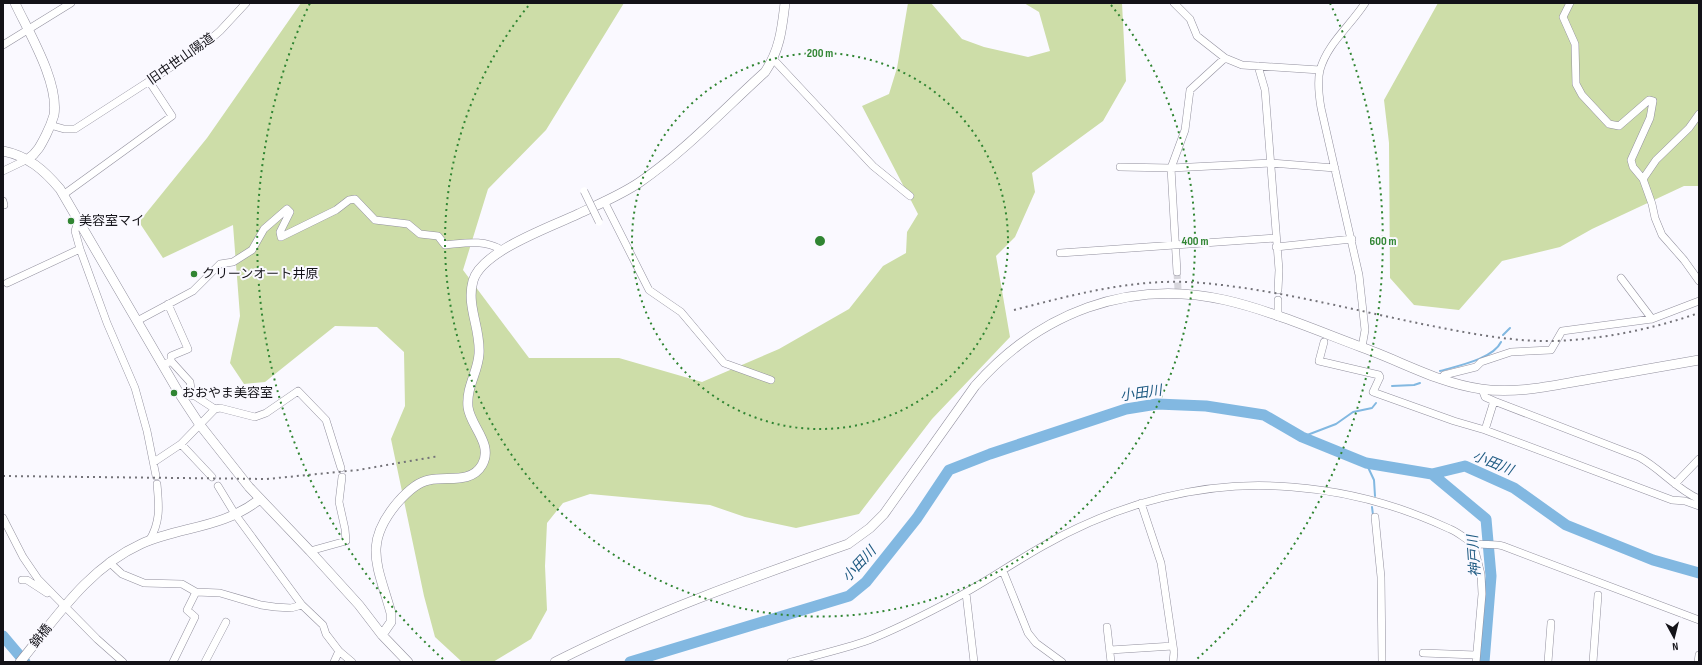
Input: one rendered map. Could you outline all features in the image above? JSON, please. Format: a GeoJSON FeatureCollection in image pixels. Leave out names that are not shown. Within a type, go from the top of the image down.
{"type":"FeatureCollection","features":[{"type":"Feature","properties":{"kind":"street"},"geometry":{"type":"LineString","coordinates":[[3,171],[28,159],[37,151],[50,124],[54,110],[52,87],[15,3]]}},
{"type":"Feature","properties":{"kind":"street"},"geometry":{"type":"LineString","coordinates":[[3,45],[71,3]]}},
{"type":"Feature","properties":{"kind":"street","name":"旧中世山陽道"},"geometry":{"type":"LineString","coordinates":[[50,124],[64,130],[75,129],[199,49],[220,31],[246,3]]}},
{"type":"Feature","properties":{"kind":"street"},"geometry":{"type":"LineString","coordinates":[[382,634],[391,622],[392,613],[375,551],[377,533],[384,520],[402,497],[412,488],[427,480],[462,478],[472,475],[484,462],[485,449],[483,441],[468,408],[468,392],[479,355],[478,333],[470,296],[473,281],[478,269],[502,250],[640,182],[679,151],[766,72],[774,60],[781,39],[784,3]]}},
{"type":"Feature","properties":{"kind":"street"},"geometry":{"type":"LineString","coordinates":[[1174,3],[1190,19],[1197,36],[1225,58],[1242,65],[1320,70]]}},
{"type":"Feature","properties":{"kind":"street"},"geometry":{"type":"LineString","coordinates":[[1362,347],[1365,334],[1363,303],[1352,239],[1320,102],[1320,70],[1332,46],[1365,3]]}},
{"type":"Feature","properties":{"kind":"street"},"geometry":{"type":"LineString","coordinates":[[1570,3],[1563,17],[1575,44],[1576,84],[1582,95],[1609,124],[1615,126],[1622,123],[1649,100],[1653,101],[1650,118],[1631,160],[1632,167],[1643,179],[1662,235],[1684,260],[1699,281]]}},
{"type":"Feature","properties":{"kind":"street"},"geometry":{"type":"LineString","coordinates":[[1177,272],[1174,244],[1171,168],[1185,130],[1190,90],[1225,58]]}},
{"type":"Feature","properties":{"kind":"street"},"geometry":{"type":"LineString","coordinates":[[774,60],[873,166],[910,196]]}},
{"type":"Feature","properties":{"kind":"street"},"geometry":{"type":"LineString","coordinates":[[1258,66],[1266,90],[1278,290]]}},
{"type":"Feature","properties":{"kind":"street"},"geometry":{"type":"LineString","coordinates":[[63,194],[172,116],[149,81]]}},
{"type":"Feature","properties":{"kind":"street"},"geometry":{"type":"LineString","coordinates":[[1643,179],[1656,160],[1689,128],[1699,114]]}},
{"type":"Feature","properties":{"kind":"street"},"geometry":{"type":"LineString","coordinates":[[3,151],[28,159],[47,174],[63,194],[137,321],[167,363],[190,382],[192,395]]}},
{"type":"Feature","properties":{"kind":"street"},"geometry":{"type":"LineString","coordinates":[[1120,167],[1171,168],[1271,163],[1335,168]]}},
{"type":"Feature","properties":{"kind":"street"},"geometry":{"type":"LineString","coordinates":[[584,191],[599,222]]}},
{"type":"Feature","properties":{"kind":"street"},"geometry":{"type":"LineString","coordinates":[[137,321],[193,291],[220,264],[233,262],[252,250],[264,229],[287,208],[290,212],[280,232],[281,237],[336,210],[348,200],[355,199],[374,220],[408,224],[420,234],[438,236],[445,245],[479,242],[493,245],[502,250]]}},
{"type":"Feature","properties":{"kind":"street"},"geometry":{"type":"LineString","coordinates":[[604,201],[649,290],[681,312],[724,363],[771,380]]}},
{"type":"Feature","properties":{"kind":"street"},"geometry":{"type":"LineString","coordinates":[[78,221],[75,231],[80,249],[107,323],[135,388],[154,462],[156,476]]}},
{"type":"Feature","properties":{"kind":"street"},"geometry":{"type":"LineString","coordinates":[[1060,253],[1276,238]]}},
{"type":"Feature","properties":{"kind":"street"},"geometry":{"type":"LineString","coordinates":[[1276,247],[1352,239]]}},
{"type":"Feature","properties":{"kind":"street"},"geometry":{"type":"LineString","coordinates":[[7,283],[80,249]]}},
{"type":"Feature","properties":{"kind":"street"},"geometry":{"type":"LineString","coordinates":[[1621,278],[1652,319]]}},
{"type":"Feature","properties":{"kind":"street"},"geometry":{"type":"LineString","coordinates":[[555,662],[599,640],[689,602],[848,544],[870,528],[884,514],[975,386],[992,366],[1014,347],[1044,327],[1074,311],[1107,301],[1178,291],[1226,300],[1362,347],[1441,379],[1482,389],[1512,392],[1699,360]]}},
{"type":"Feature","properties":{"kind":"street"},"geometry":{"type":"LineString","coordinates":[[1278,300],[1278,317]]}},
{"type":"Feature","properties":{"kind":"street"},"geometry":{"type":"LineString","coordinates":[[1441,379],[1444,375],[1476,366],[1481,362],[1511,352],[1552,350],[1562,331],[1652,319],[1699,301]]}},
{"type":"Feature","properties":{"kind":"street"},"geometry":{"type":"LineString","coordinates":[[167,363],[172,356],[188,348],[168,304]]}},
{"type":"Feature","properties":{"kind":"street"},"geometry":{"type":"LineString","coordinates":[[1324,342],[1319,361],[1379,374],[1380,377],[1373,392],[1454,421],[1485,430],[1672,500],[1685,501],[1699,506]]}},
{"type":"Feature","properties":{"kind":"street"},"geometry":{"type":"LineString","coordinates":[[167,363],[178,393],[200,425],[260,498],[310,550],[408,662]]}},
{"type":"Feature","properties":{"kind":"street"},"geometry":{"type":"LineString","coordinates":[[1482,389],[1485,397],[1494,401],[1651,463],[1675,484],[1699,500]]}},
{"type":"Feature","properties":{"kind":"street"},"geometry":{"type":"LineString","coordinates":[[178,393],[192,395],[215,409],[220,408],[255,417],[266,413],[298,391],[326,420],[341,468]]}},
{"type":"Feature","properties":{"kind":"street"},"geometry":{"type":"LineString","coordinates":[[1485,430],[1494,401]]}},
{"type":"Feature","properties":{"kind":"street"},"geometry":{"type":"LineString","coordinates":[[154,462],[181,444],[215,409]]}},
{"type":"Feature","properties":{"kind":"street"},"geometry":{"type":"LineString","coordinates":[[181,444],[212,477]]}},
{"type":"Feature","properties":{"kind":"street"},"geometry":{"type":"LineString","coordinates":[[1675,484],[1699,459]]}},
{"type":"Feature","properties":{"kind":"street"},"geometry":{"type":"LineString","coordinates":[[310,550],[346,541],[346,529],[339,502],[342,477]]}},
{"type":"Feature","properties":{"kind":"street"},"geometry":{"type":"LineString","coordinates":[[149,541],[158,521],[160,511],[157,484]]}},
{"type":"Feature","properties":{"kind":"street"},"geometry":{"type":"LineString","coordinates":[[791,662],[849,646],[885,634],[966,593],[1042,546],[1101,516],[1141,503],[1210,489],[1262,485],[1293,487],[1327,492],[1398,509],[1452,529],[1476,543],[1495,544],[1699,620]]}},
{"type":"Feature","properties":{"kind":"street"},"geometry":{"type":"LineString","coordinates":[[218,486],[235,514],[302,605],[323,625],[326,634],[339,651],[352,662]]}},
{"type":"Feature","properties":{"kind":"street","name":"錦橋"},"geometry":{"type":"LineString","coordinates":[[20,662],[63,609],[90,579],[109,562],[149,541],[200,527],[235,514],[260,498]]}},
{"type":"Feature","properties":{"kind":"street"},"geometry":{"type":"LineString","coordinates":[[1141,503],[1161,563],[1174,662]]}},
{"type":"Feature","properties":{"kind":"street"},"geometry":{"type":"LineString","coordinates":[[3,518],[23,557],[38,579],[63,609],[123,662]]}},
{"type":"Feature","properties":{"kind":"street"},"geometry":{"type":"LineString","coordinates":[[1375,518],[1381,577],[1382,662]]}},
{"type":"Feature","properties":{"kind":"street"},"geometry":{"type":"LineString","coordinates":[[1423,654],[1476,658],[1482,594],[1481,574],[1476,543]]}},
{"type":"Feature","properties":{"kind":"street"},"geometry":{"type":"LineString","coordinates":[[109,562],[122,574],[135,581],[144,583],[182,584],[196,592],[220,593],[261,606],[292,608],[302,605]]}},
{"type":"Feature","properties":{"kind":"street"},"geometry":{"type":"LineString","coordinates":[[1003,571],[1028,633],[1036,643],[1062,662]]}},
{"type":"Feature","properties":{"kind":"street"},"geometry":{"type":"LineString","coordinates":[[22,580],[27,580],[51,594]]}},
{"type":"Feature","properties":{"kind":"street"},"geometry":{"type":"LineString","coordinates":[[173,662],[195,617],[187,610],[196,592]]}},
{"type":"Feature","properties":{"kind":"street"},"geometry":{"type":"LineString","coordinates":[[966,593],[974,662]]}},
{"type":"Feature","properties":{"kind":"street"},"geometry":{"type":"LineString","coordinates":[[1597,662],[1592,662],[1598,595]]}},
{"type":"Feature","properties":{"kind":"street"},"geometry":{"type":"LineString","coordinates":[[205,662],[226,622]]}},
{"type":"Feature","properties":{"kind":"street"},"geometry":{"type":"LineString","coordinates":[[1548,662],[1551,623]]}},
{"type":"Feature","properties":{"kind":"street"},"geometry":{"type":"LineString","coordinates":[[1107,627],[1111,662]]}},
{"type":"Feature","properties":{"kind":"street"},"geometry":{"type":"LineString","coordinates":[[1110,650],[1173,646]]}},
{"type":"Feature","properties":{"kind":"street"},"geometry":{"type":"LineString","coordinates":[[334,662],[339,651]]}},
{"type":"Feature","properties":{"kind":"street"},"geometry":{"type":"LineString","coordinates":[[1698,662],[1699,655]]}},
{"type":"Feature","properties":{"kind":"green space"},"geometry":{"type":"Polygon","coordinates":[[[301,3],[624,3],[546,130],[488,189],[463,270],[529,358],[619,358],[702,382],[779,349],[849,309],[883,266],[906,253],[907,232],[918,214],[862,106],[889,94],[897,68],[908,3],[931,3],[962,39],[984,47],[1028,57],[1050,51],[1039,12],[1024,3],[1122,3],[1126,81],[1103,121],[1032,173],[1035,192],[1015,237],[996,256],[1010,337],[932,419],[859,514],[796,528],[745,517],[710,505],[590,494],[563,503],[547,523],[545,566],[547,610],[531,639],[493,662],[461,661],[435,637],[424,596],[391,439],[405,406],[404,352],[377,327],[335,326],[265,382],[244,384],[230,363],[240,316],[233,225],[163,258],[139,222],[207,138],[301,3]]]}},
{"type":"Feature","properties":{"kind":"green space"},"geometry":{"type":"Polygon","coordinates":[[[1438,3],[1699,3],[1699,186],[1684,186],[1592,229],[1560,247],[1502,261],[1459,310],[1414,305],[1390,278],[1389,143],[1384,100],[1438,3]]]}},
{"type":"Feature","properties":{"kind":"waterway"},"geometry":{"type":"LineString","coordinates":[[1503,335],[1510,328]]}},
{"type":"Feature","properties":{"kind":"waterway"},"geometry":{"type":"LineString","coordinates":[[1440,371],[1483,357],[1497,348],[1501,342]]}},
{"type":"Feature","properties":{"kind":"waterway"},"geometry":{"type":"LineString","coordinates":[[1392,386],[1414,385],[1420,383]]}},
{"type":"Feature","properties":{"kind":"waterway"},"geometry":{"type":"LineString","coordinates":[[1302,437],[1336,424],[1353,412],[1372,408],[1376,403]]}},
{"type":"Feature","properties":{"kind":"waterway","name":"小田川"},"geometry":{"type":"LineString","coordinates":[[630,662],[849,596],[866,582],[917,518],[949,470],[990,454],[1126,409],[1157,404],[1206,406],[1264,415],[1302,437],[1366,463],[1432,474],[1465,466],[1514,488],[1566,525],[1653,560],[1699,573]]}},
{"type":"Feature","properties":{"kind":"waterway"},"geometry":{"type":"LineString","coordinates":[[1366,463],[1374,480],[1375,496]]}},
{"type":"Feature","properties":{"kind":"waterway","name":"神戸川"},"geometry":{"type":"LineString","coordinates":[[1432,474],[1486,519],[1491,576],[1484,662]]}},
{"type":"Feature","properties":{"kind":"waterway"},"geometry":{"type":"LineString","coordinates":[[1372,507],[1373,515]]}},
{"type":"Feature","properties":{"kind":"waterway","name":"小田川"},"geometry":{"type":"LineString","coordinates":[[3,636],[25,662]]}},
{"type":"Feature","properties":{"kind":"tunnel"},"geometry":{"type":"LineString","coordinates":[[1177,272],[1178,289]]}},
{"type":"Feature","properties":{"kind":"railway"},"geometry":{"type":"LineString","coordinates":[[1014,310],[1107,288],[1155,282],[1179,282],[1203,283],[1260,290],[1458,331],[1539,341],[1574,340],[1628,332],[1664,324],[1699,313]]}},
{"type":"Feature","properties":{"kind":"railway"},"geometry":{"type":"LineString","coordinates":[[3,476],[267,479],[358,470],[439,456]]}},
{"type":"Feature","properties":{"kind":"place","name":"美容室マイ"},"geometry":{"type":"Point","coordinates":[71,221]}},
{"type":"Feature","properties":{"kind":"place","name":"クリーンオート井原"},"geometry":{"type":"Point","coordinates":[194,274]}},
{"type":"Feature","properties":{"kind":"place","name":"おおやま美容室"},"geometry":{"type":"Point","coordinates":[174,393]}}]}
